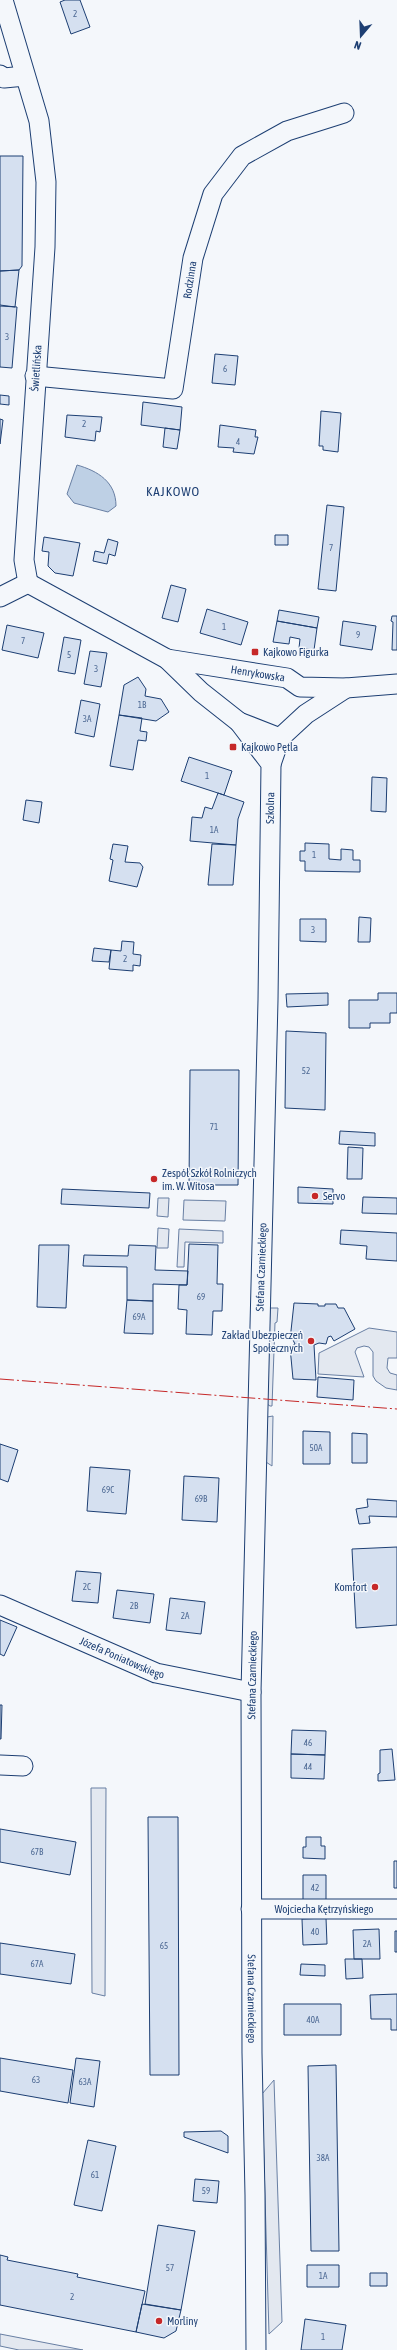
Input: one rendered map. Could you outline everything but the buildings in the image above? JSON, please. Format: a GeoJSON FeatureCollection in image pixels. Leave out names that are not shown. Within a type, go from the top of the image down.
{"type":"FeatureCollection","features":[{"type":"Feature","properties":{"kind":"street","name":"Świetlińska"},"geometry":{"type":"LineString","coordinates":[[3,0],[39,121],[46,182],[45,247],[35,376],[24,560],[28,583]]}},
{"type":"Feature","properties":{"kind":"street"},"geometry":{"type":"LineString","coordinates":[[0,75],[4,78],[25,76]]}},
{"type":"Feature","properties":{"kind":"street","name":"Rodzinna"},"geometry":{"type":"LineString","coordinates":[[35,376],[173,389],[194,258],[213,194],[242,156],[287,132],[344,113]]}},
{"type":"Feature","properties":{"kind":"street"},"geometry":{"type":"LineString","coordinates":[[0,597],[28,583],[167,659],[201,692],[239,722],[271,764]]}},
{"type":"Feature","properties":{"kind":"street","name":"Henrykowska"},"geometry":{"type":"LineString","coordinates":[[167,659],[287,678],[300,687],[346,688],[397,684]]}},
{"type":"Feature","properties":{"kind":"street"},"geometry":{"type":"LineString","coordinates":[[201,692],[218,666]]}},
{"type":"Feature","properties":{"kind":"street"},"geometry":{"type":"LineString","coordinates":[[300,687],[305,698],[306,714]]}},
{"type":"Feature","properties":{"kind":"street","name":"Henrykowska"},"geometry":{"type":"LineString","coordinates":[[271,764],[280,738],[306,714],[346,688]]}},
{"type":"Feature","properties":{"kind":"street"},"geometry":{"type":"LineString","coordinates":[[239,722],[280,738]]}},
{"type":"Feature","properties":{"kind":"street","name":"Szkolna"},"geometry":{"type":"LineString","coordinates":[[268,1000],[271,764]]}},
{"type":"Feature","properties":{"kind":"street","name":"Stefana Czarnieckiego"},"geometry":{"type":"LineString","coordinates":[[256,2350],[251,1909],[251,1692],[268,1000]]}},
{"type":"Feature","properties":{"kind":"street","name":"Józefa Poniatowskiego"},"geometry":{"type":"LineString","coordinates":[[0,1605],[156,1673],[251,1692]]}},
{"type":"Feature","properties":{"kind":"street"},"geometry":{"type":"LineString","coordinates":[[0,1765],[24,1766]]}},
{"type":"Feature","properties":{"kind":"street","name":"Wojciecha Kętrzyńskiego"},"geometry":{"type":"LineString","coordinates":[[251,1909],[397,1909]]}},
{"type":"Feature","properties":{"kind":"shaded area"},"geometry":{"type":"Polygon","coordinates":[[[158,1198],[169,1198],[168,1217],[157,1216],[158,1198]]]}},
{"type":"Feature","properties":{"kind":"shaded area"},"geometry":{"type":"Polygon","coordinates":[[[184,1200],[226,1201],[225,1221],[183,1220],[184,1200]]]}},
{"type":"Feature","properties":{"kind":"shaded area"},"geometry":{"type":"Polygon","coordinates":[[[158,1228],[169,1229],[168,1248],[157,1248],[158,1228]]]}},
{"type":"Feature","properties":{"kind":"shaded area"},"geometry":{"type":"Polygon","coordinates":[[[179,1229],[223,1231],[223,1243],[185,1242],[184,1267],[177,1267],[179,1229]]]}},
{"type":"Feature","properties":{"kind":"shaded area"},"geometry":{"type":"Polygon","coordinates":[[[270,1308],[278,1308],[277,1322],[275,1323],[272,1406],[267,1404],[270,1308]]]}},
{"type":"Feature","properties":{"kind":"shaded area"},"geometry":{"type":"Polygon","coordinates":[[[369,1328],[397,1332],[397,1358],[388,1358],[387,1368],[390,1373],[397,1375],[397,1390],[386,1388],[376,1381],[373,1376],[373,1352],[369,1347],[364,1346],[357,1348],[355,1352],[364,1377],[318,1374],[319,1353],[369,1328]]]}},
{"type":"Feature","properties":{"kind":"shaded area"},"geometry":{"type":"Polygon","coordinates":[[[273,1416],[272,1466],[266,1462],[267,1417],[273,1416]]]}},
{"type":"Feature","properties":{"kind":"shaded area"},"geometry":{"type":"Polygon","coordinates":[[[91,1788],[106,1788],[105,1996],[92,1993],[91,1788]]]}},
{"type":"Feature","properties":{"kind":"shaded area"},"geometry":{"type":"Polygon","coordinates":[[[274,2080],[282,2322],[269,2334],[262,2094],[274,2080]]]}},
{"type":"Feature","properties":{"kind":"shaded area"},"geometry":{"type":"Polygon","coordinates":[[[0,2334],[83,2350],[19,2350],[0,2346],[0,2334]]]}},
{"type":"Feature","properties":{"kind":"water"},"geometry":{"type":"Polygon","coordinates":[[[77,465],[99,474],[109,484],[113,490],[116,506],[108,512],[74,503],[67,494],[77,465]]]}},
{"type":"Feature","properties":{"kind":"power"},"geometry":{"type":"LineString","coordinates":[[0,1379],[397,1409]]}},
{"type":"Feature","properties":{"kind":"place","name":"Kajkowo Figurka"},"geometry":{"type":"Point","coordinates":[255,652]}},
{"type":"Feature","properties":{"kind":"place","name":"Kajkowo Pętla"},"geometry":{"type":"Point","coordinates":[233,747]}},
{"type":"Feature","properties":{"kind":"place","name":"Zespół Szkół Rolniczych im. W. Witosa"},"geometry":{"type":"Point","coordinates":[154,1179]}},
{"type":"Feature","properties":{"kind":"place","name":"Servo"},"geometry":{"type":"Point","coordinates":[315,1196]}},
{"type":"Feature","properties":{"kind":"place","name":"Zakład Ubezpieczeń Społecznych"},"geometry":{"type":"Point","coordinates":[311,1341]}},
{"type":"Feature","properties":{"kind":"place","name":"Komfort"},"geometry":{"type":"Point","coordinates":[375,1587]}},
{"type":"Feature","properties":{"kind":"place","name":"Morliny"},"geometry":{"type":"Point","coordinates":[159,2321]}},
{"type":"Feature","properties":{"kind":"district","name":"KAJKOWO"},"geometry":{"type":"Point","coordinates":[173,491]}}]}
